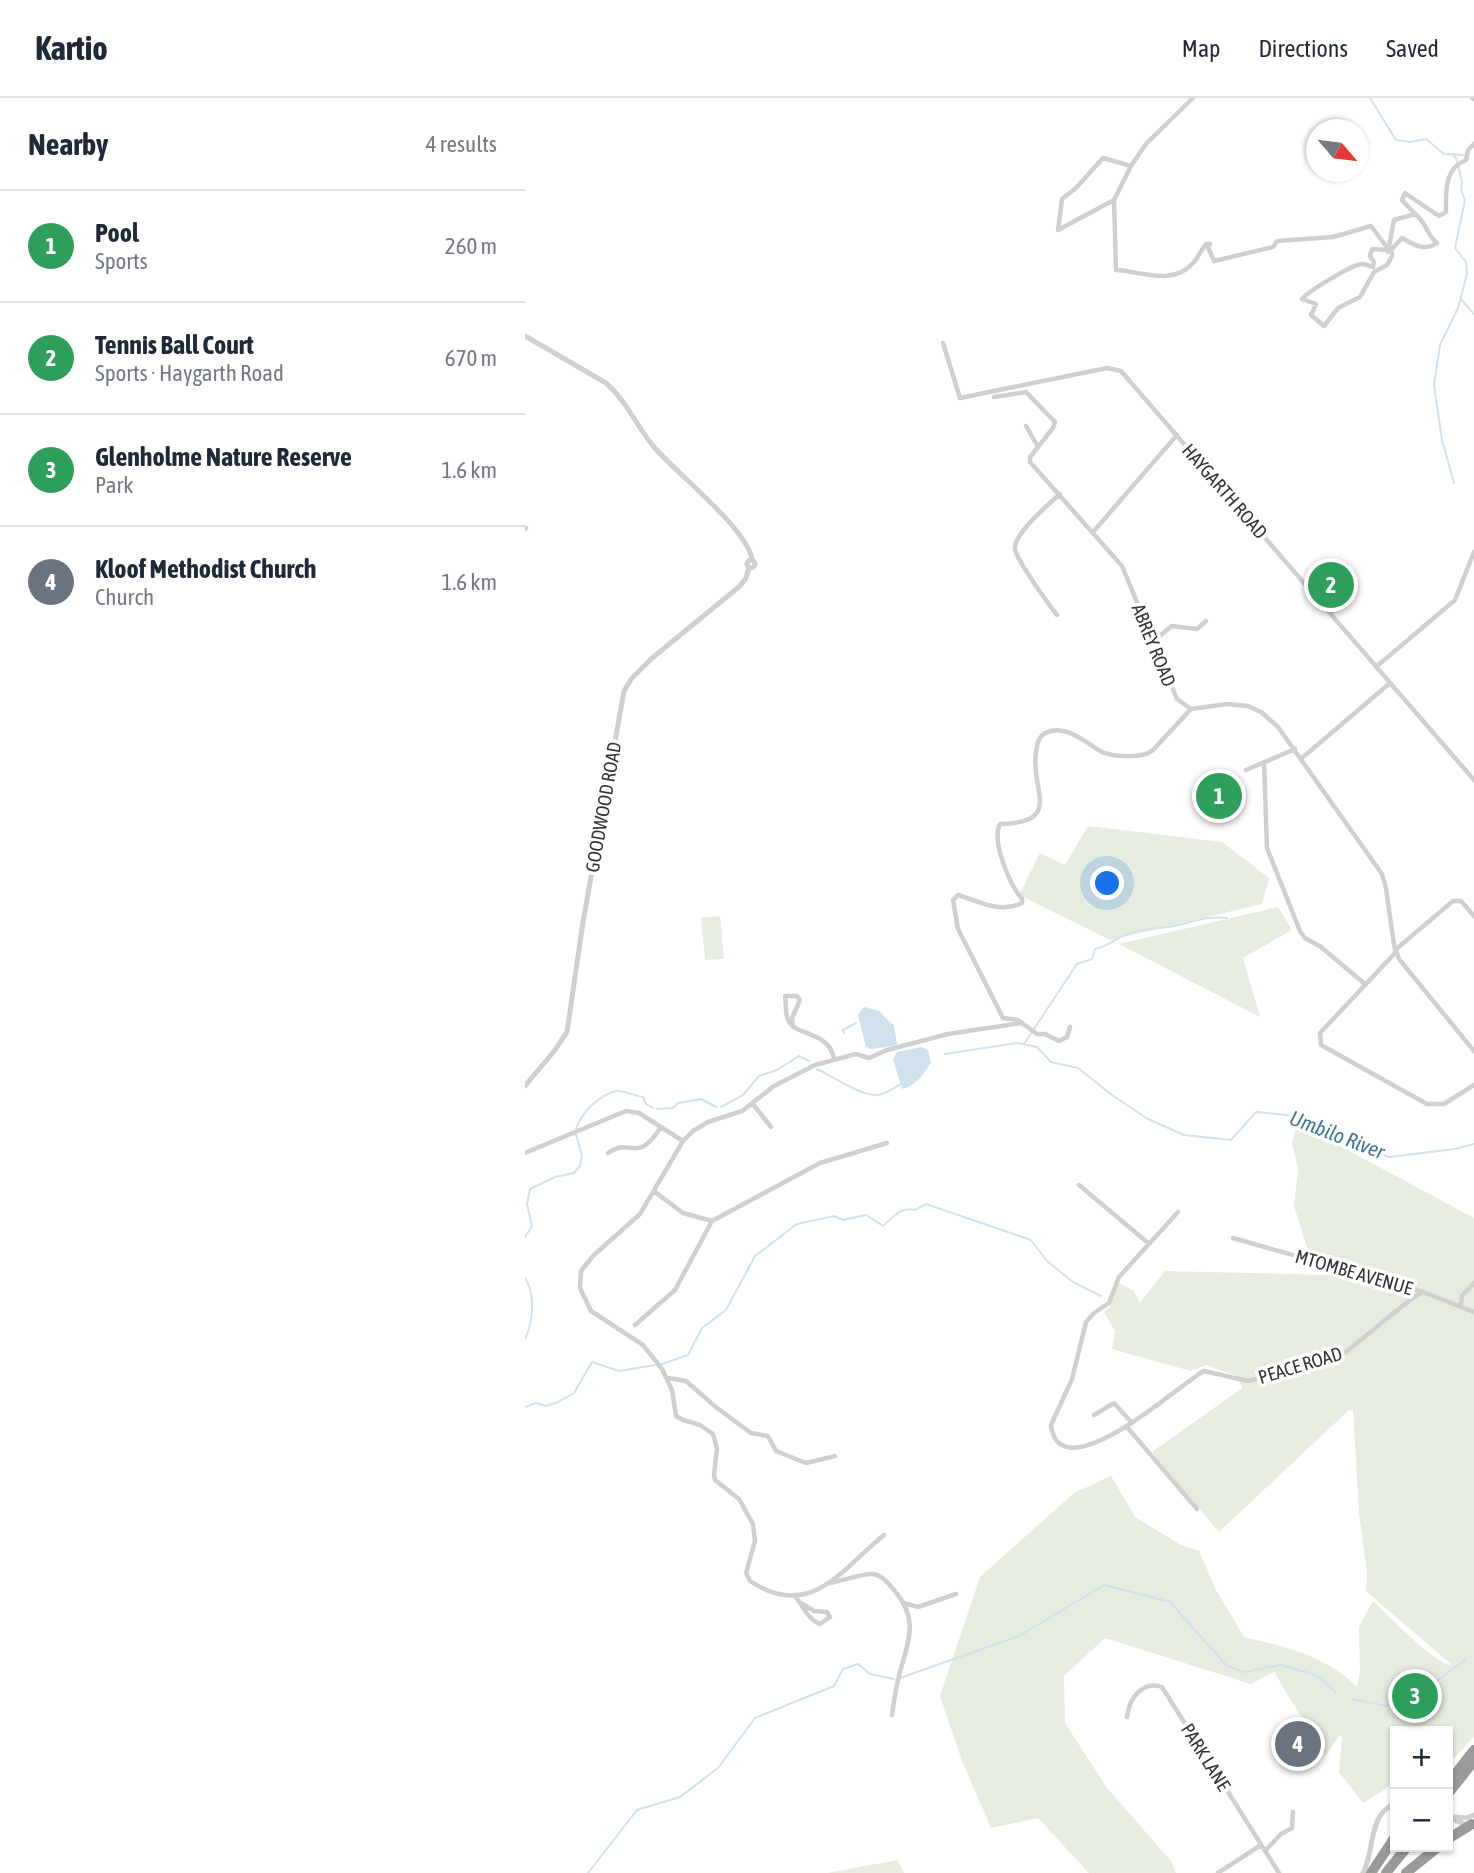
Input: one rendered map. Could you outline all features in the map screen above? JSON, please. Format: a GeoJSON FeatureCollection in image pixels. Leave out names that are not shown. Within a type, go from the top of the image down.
{"type":"FeatureCollection","features":[{"type":"Feature","properties":{"kind":"highway"},"geometry":{"type":"LineString","coordinates":[[1453,1767],[1474,1743]]}},
{"type":"Feature","properties":{"kind":"highway"},"geometry":{"type":"LineString","coordinates":[[1453,1777],[1474,1750]]}},
{"type":"Feature","properties":{"kind":"highway"},"geometry":{"type":"LineString","coordinates":[[1452,1789],[1474,1761]]}},
{"type":"Feature","properties":{"kind":"highway"},"geometry":{"type":"LineString","coordinates":[[1453,1835],[1473,1820]]}},
{"type":"Feature","properties":{"kind":"highway"},"geometry":{"type":"LineString","coordinates":[[1373,1873],[1390,1845]]}},
{"type":"Feature","properties":{"kind":"highway"},"geometry":{"type":"LineString","coordinates":[[1373,1873],[1392,1852]]}},
{"type":"Feature","properties":{"kind":"highway"},"geometry":{"type":"LineString","coordinates":[[1386,1873],[1402,1852]]}},
{"type":"Feature","properties":{"kind":"highway"},"geometry":{"type":"LineString","coordinates":[[1406,1873],[1432,1852]]}},
{"type":"Feature","properties":{"kind":"street"},"geometry":{"type":"LineString","coordinates":[[1193,98],[1146,145],[1114,200],[1115,270],[1165,277],[1192,265],[1206,244],[1210,244],[1208,247],[1214,261],[1273,247],[1277,242],[1333,237],[1371,226],[1390,253]]}},
{"type":"Feature","properties":{"kind":"street"},"geometry":{"type":"LineString","coordinates":[[1390,253],[1402,239],[1420,248],[1437,243],[1432,240],[1420,217],[1402,200],[1405,193],[1439,216],[1447,212],[1445,190],[1452,171],[1458,163],[1465,160],[1474,144]]}},
{"type":"Feature","properties":{"kind":"street"},"geometry":{"type":"LineString","coordinates":[[1114,200],[1058,230],[1062,199],[1076,188],[1103,158],[1132,166]]}},
{"type":"Feature","properties":{"kind":"street"},"geometry":{"type":"LineString","coordinates":[[1390,253],[1373,249],[1370,256],[1374,262],[1373,267],[1362,264],[1307,292],[1301,299],[1316,304],[1311,315],[1324,326],[1338,308],[1360,297],[1374,272],[1387,264],[1390,253],[1394,220],[1415,214]]}},
{"type":"Feature","properties":{"kind":"street","name":"GOODWOOD ROAD"},"geometry":{"type":"LineString","coordinates":[[525,336],[617,392],[651,444],[717,509],[750,548],[752,559],[747,563],[750,567],[740,586],[651,659],[627,684],[622,697],[583,922],[567,1032],[525,1086]]}},
{"type":"Feature","properties":{"kind":"street","name":"HAYGARTH ROAD"},"geometry":{"type":"LineString","coordinates":[[943,342],[960,398],[1054,377],[1113,368],[1121,370],[1474,780]]}},
{"type":"Feature","properties":{"kind":"street"},"geometry":{"type":"LineString","coordinates":[[994,397],[1027,392],[1055,422],[1038,447],[1026,426]]}},
{"type":"Feature","properties":{"kind":"street"},"geometry":{"type":"LineString","coordinates":[[1093,532],[1177,435]]}},
{"type":"Feature","properties":{"kind":"street","name":"ABREY ROAD"},"geometry":{"type":"LineString","coordinates":[[1038,447],[1030,461],[1124,569],[1175,696],[1191,709]]}},
{"type":"Feature","properties":{"kind":"street"},"geometry":{"type":"LineString","coordinates":[[1057,615],[1015,547],[1017,540],[1038,513],[1060,494]]}},
{"type":"Feature","properties":{"kind":"street"},"geometry":{"type":"LineString","coordinates":[[1376,667],[1457,597],[1474,552]]}},
{"type":"Feature","properties":{"kind":"street"},"geometry":{"type":"LineString","coordinates":[[1152,642],[1172,626],[1197,629],[1206,621]]}},
{"type":"Feature","properties":{"kind":"street"},"geometry":{"type":"LineString","coordinates":[[1302,758],[1391,683]]}},
{"type":"Feature","properties":{"kind":"street"},"geometry":{"type":"LineString","coordinates":[[1070,1027],[1067,1037],[1059,1041],[1045,1034],[1037,1034],[1018,1020],[1005,1019],[958,929],[953,902],[958,895],[984,905],[1007,907],[1021,904],[1022,899],[1012,887],[1004,866],[998,827],[1002,823],[1017,824],[1036,816],[1042,802],[1034,761],[1038,741],[1045,733],[1075,734],[1105,753],[1145,755],[1155,748],[1191,709],[1227,704],[1253,708],[1273,721],[1302,758],[1382,874],[1387,888],[1395,951],[1399,959],[1474,1051]]}},
{"type":"Feature","properties":{"kind":"street"},"geometry":{"type":"LineString","coordinates":[[1246,770],[1295,749]]}},
{"type":"Feature","properties":{"kind":"street"},"geometry":{"type":"LineString","coordinates":[[1264,762],[1266,846],[1300,931],[1305,938],[1321,947],[1365,984]]}},
{"type":"Feature","properties":{"kind":"street"},"geometry":{"type":"LineString","coordinates":[[1474,916],[1461,901],[1453,901],[1395,951],[1320,1033],[1319,1041],[1323,1047],[1427,1104],[1444,1104],[1474,1084]]}},
{"type":"Feature","properties":{"kind":"street"},"geometry":{"type":"LineString","coordinates":[[793,1027],[792,1016],[800,1000],[797,996],[785,996],[786,1017],[793,1027],[830,1046],[834,1059]]}},
{"type":"Feature","properties":{"kind":"street"},"geometry":{"type":"LineString","coordinates":[[800,1603],[814,1611],[827,1612],[830,1617],[818,1624],[800,1603],[795,1597],[758,1586],[748,1579],[746,1569],[755,1541],[753,1524],[739,1499],[715,1480],[717,1449],[713,1434],[675,1414],[672,1390],[655,1358],[643,1345],[593,1313],[584,1300],[579,1282],[580,1273],[586,1263],[640,1214],[683,1141],[703,1125],[737,1113],[786,1079],[834,1059],[855,1054],[868,1058],[887,1050],[948,1034],[1021,1023]]}},
{"type":"Feature","properties":{"kind":"street"},"geometry":{"type":"LineString","coordinates":[[753,1104],[771,1127]]}},
{"type":"Feature","properties":{"kind":"street"},"geometry":{"type":"LineString","coordinates":[[525,1153],[626,1111],[639,1113],[683,1141]]}},
{"type":"Feature","properties":{"kind":"street"},"geometry":{"type":"LineString","coordinates":[[608,1153],[618,1147],[644,1147],[661,1127]]}},
{"type":"Feature","properties":{"kind":"street"},"geometry":{"type":"LineString","coordinates":[[635,1325],[675,1290],[712,1221],[816,1164],[887,1143]]}},
{"type":"Feature","properties":{"kind":"street"},"geometry":{"type":"LineString","coordinates":[[1079,1185],[1148,1243]]}},
{"type":"Feature","properties":{"kind":"street"},"geometry":{"type":"LineString","coordinates":[[655,1191],[685,1214],[712,1221]]}},
{"type":"Feature","properties":{"kind":"street","name":"PEACE ROAD"},"geometry":{"type":"LineString","coordinates":[[1178,1212],[1117,1279],[1109,1303],[1086,1322],[1072,1379],[1051,1425],[1058,1442],[1076,1448],[1087,1446],[1130,1425],[1204,1371],[1248,1381],[1340,1356],[1423,1292]]}},
{"type":"Feature","properties":{"kind":"street","name":"MTOMBE AVENUE"},"geometry":{"type":"LineString","coordinates":[[1233,1238],[1423,1292],[1474,1312]]}},
{"type":"Feature","properties":{"kind":"street"},"geometry":{"type":"LineString","coordinates":[[1447,1301],[1462,1296],[1474,1283]]}},
{"type":"Feature","properties":{"kind":"street"},"geometry":{"type":"LineString","coordinates":[[1460,1307],[1462,1296]]}},
{"type":"Feature","properties":{"kind":"street"},"geometry":{"type":"LineString","coordinates":[[667,1378],[685,1380],[750,1433],[769,1436],[774,1450],[779,1453],[807,1464],[835,1456]]}},
{"type":"Feature","properties":{"kind":"street"},"geometry":{"type":"LineString","coordinates":[[1094,1415],[1114,1403],[1197,1509]]}},
{"type":"Feature","properties":{"kind":"street"},"geometry":{"type":"LineString","coordinates":[[829,1583],[884,1535]]}},
{"type":"Feature","properties":{"kind":"street"},"geometry":{"type":"LineString","coordinates":[[795,1597],[829,1583],[867,1574],[876,1574],[887,1582],[904,1603],[911,1631],[895,1691],[892,1715]]}},
{"type":"Feature","properties":{"kind":"street"},"geometry":{"type":"LineString","coordinates":[[904,1603],[918,1607],[956,1594]]}},
{"type":"Feature","properties":{"kind":"street","name":"PARK LANE"},"geometry":{"type":"LineString","coordinates":[[1127,1717],[1130,1704],[1140,1690],[1154,1685],[1162,1687],[1279,1873]]}},
{"type":"Feature","properties":{"kind":"street"},"geometry":{"type":"LineString","coordinates":[[1363,1873],[1370,1856],[1377,1819],[1390,1806]]}},
{"type":"Feature","properties":{"kind":"street"},"geometry":{"type":"LineString","coordinates":[[1265,1851],[1292,1828],[1293,1812]]}},
{"type":"Feature","properties":{"kind":"street"},"geometry":{"type":"LineString","coordinates":[[1453,1818],[1464,1824],[1473,1820]]}},
{"type":"Feature","properties":{"kind":"street"},"geometry":{"type":"LineString","coordinates":[[1218,1873],[1261,1844]]}},
{"type":"Feature","properties":{"kind":"shaded area"},"geometry":{"type":"Polygon","coordinates":[[[1088,826],[1222,842],[1269,878],[1262,904],[1110,940],[1019,895],[1040,853],[1065,865],[1088,826]]]}},
{"type":"Feature","properties":{"kind":"shaded area"},"geometry":{"type":"Polygon","coordinates":[[[1278,907],[1292,930],[1243,958],[1260,1017],[1119,944],[1278,907]]]}},
{"type":"Feature","properties":{"kind":"shaded area"},"geometry":{"type":"Polygon","coordinates":[[[720,916],[724,959],[705,960],[701,918],[720,916]]]}},
{"type":"Feature","properties":{"kind":"shaded area"},"geometry":{"type":"Polygon","coordinates":[[[1297,1123],[1474,1218],[1474,1737],[1453,1759],[1453,1726],[1390,1726],[1390,1786],[1363,1803],[1339,1772],[1342,1737],[1340,1735],[1325,1756],[1274,1672],[1251,1684],[1105,1638],[1064,1676],[1065,1723],[1107,1788],[1171,1861],[1176,1873],[1089,1873],[1038,1818],[991,1828],[962,1761],[940,1696],[980,1577],[1074,1493],[1111,1476],[1135,1517],[1181,1545],[1199,1551],[1216,1590],[1244,1637],[1319,1660],[1357,1687],[1360,1671],[1359,1627],[1373,1601],[1424,1649],[1452,1665],[1366,1591],[1367,1574],[1359,1513],[1353,1410],[1349,1410],[1219,1532],[1152,1452],[1242,1388],[1237,1376],[1206,1365],[1191,1371],[1112,1349],[1115,1331],[1104,1312],[1110,1307],[1119,1283],[1134,1291],[1140,1303],[1165,1271],[1331,1275],[1333,1264],[1310,1257],[1294,1206],[1298,1169],[1292,1143],[1297,1123]]]}},
{"type":"Feature","properties":{"kind":"shaded area"},"geometry":{"type":"Polygon","coordinates":[[[898,1860],[904,1873],[827,1873],[898,1860]]]}},
{"type":"Feature","properties":{"kind":"water"},"geometry":{"type":"Polygon","coordinates":[[[864,1007],[880,1011],[894,1025],[897,1045],[872,1049],[866,1047],[858,1015],[864,1007]]]}},
{"type":"Feature","properties":{"kind":"water"},"geometry":{"type":"Polygon","coordinates":[[[921,1047],[928,1050],[931,1062],[915,1082],[902,1089],[893,1059],[897,1052],[921,1047]]]}},
{"type":"Feature","properties":{"kind":"waterway"},"geometry":{"type":"LineString","coordinates":[[1370,98],[1396,140],[1410,142],[1426,139],[1444,154],[1464,155]]}},
{"type":"Feature","properties":{"kind":"waterway"},"geometry":{"type":"LineString","coordinates":[[1452,154],[1456,158],[1465,200],[1455,248],[1466,262],[1467,274],[1458,308],[1440,345],[1434,385],[1442,440],[1454,483]]}},
{"type":"Feature","properties":{"kind":"waterway"},"geometry":{"type":"LineString","coordinates":[[1461,299],[1474,314]]}},
{"type":"Feature","properties":{"kind":"waterway"},"geometry":{"type":"LineString","coordinates":[[1024,1044],[1077,964],[1092,959],[1095,949],[1136,932],[1204,919],[1227,918]]}},
{"type":"Feature","properties":{"kind":"waterway","name":"Umbilo River"},"geometry":{"type":"LineString","coordinates":[[844,1033],[843,1030],[856,1023]]}},
{"type":"Feature","properties":{"kind":"waterway","name":"Umbilo River"},"geometry":{"type":"LineString","coordinates":[[945,1054],[1017,1043],[1037,1047],[1051,1062],[1078,1068],[1148,1119],[1184,1135],[1231,1140],[1256,1112],[1297,1116],[1330,1136],[1389,1157],[1474,1144]]}},
{"type":"Feature","properties":{"kind":"waterway","name":"Umbilo River"},"geometry":{"type":"LineString","coordinates":[[721,1107],[743,1095],[759,1076],[777,1070],[799,1056],[809,1061]]}},
{"type":"Feature","properties":{"kind":"waterway","name":"Umbilo River"},"geometry":{"type":"LineString","coordinates":[[817,1069],[871,1095],[885,1093],[902,1083]]}},
{"type":"Feature","properties":{"kind":"waterway","name":"Umbilo River"},"geometry":{"type":"LineString","coordinates":[[576,1129],[591,1105],[616,1091],[643,1097],[646,1104],[653,1108]]}},
{"type":"Feature","properties":{"kind":"waterway","name":"Umbilo River"},"geometry":{"type":"LineString","coordinates":[[657,1109],[673,1108],[678,1103],[701,1099],[716,1107]]}},
{"type":"Feature","properties":{"kind":"waterway","name":"Umbilo River"},"geometry":{"type":"LineString","coordinates":[[525,1237],[532,1226],[527,1204],[530,1189],[555,1177],[574,1173],[580,1166],[582,1156],[576,1134]]}},
{"type":"Feature","properties":{"kind":"waterway"},"geometry":{"type":"LineString","coordinates":[[662,1364],[688,1355],[702,1328],[726,1310],[755,1256],[797,1224],[834,1216],[843,1220],[866,1215],[883,1226],[901,1211],[915,1210],[926,1204],[1031,1240],[1047,1261],[1073,1282],[1101,1296]]}},
{"type":"Feature","properties":{"kind":"waterway","name":"Umbilo River"},"geometry":{"type":"LineString","coordinates":[[525,1278],[531,1292],[532,1308],[525,1339]]}},
{"type":"Feature","properties":{"kind":"waterway"},"geometry":{"type":"LineString","coordinates":[[525,1407],[536,1403],[546,1406],[574,1393],[592,1362],[619,1371],[655,1365]]}},
{"type":"Feature","properties":{"kind":"waterway"},"geometry":{"type":"LineString","coordinates":[[900,1678],[1019,1636],[1104,1585],[1170,1602],[1227,1666],[1245,1672],[1280,1665],[1316,1675],[1336,1692]]}},
{"type":"Feature","properties":{"kind":"waterway"},"geometry":{"type":"LineString","coordinates":[[1353,1699],[1386,1706],[1434,1683],[1465,1660]]}},
{"type":"Feature","properties":{"kind":"waterway"},"geometry":{"type":"LineString","coordinates":[[588,1873],[637,1810],[680,1797],[718,1768],[755,1718],[834,1686],[843,1669],[858,1664],[870,1674],[894,1679]]}},
{"type":"Feature","properties":{"kind":"place","name":"Tennis Ball Court"},"geometry":{"type":"Point","coordinates":[1331,585]}},
{"type":"Feature","properties":{"kind":"place","name":"Pool"},"geometry":{"type":"Point","coordinates":[1219,796]}},
{"type":"Feature","properties":{"kind":"place","name":"Glenholme Nature Reserve"},"geometry":{"type":"Point","coordinates":[1415,1696]}},
{"type":"Feature","properties":{"kind":"place","name":"Kloof Methodist Church"},"geometry":{"type":"Point","coordinates":[1298,1744]}}]}
